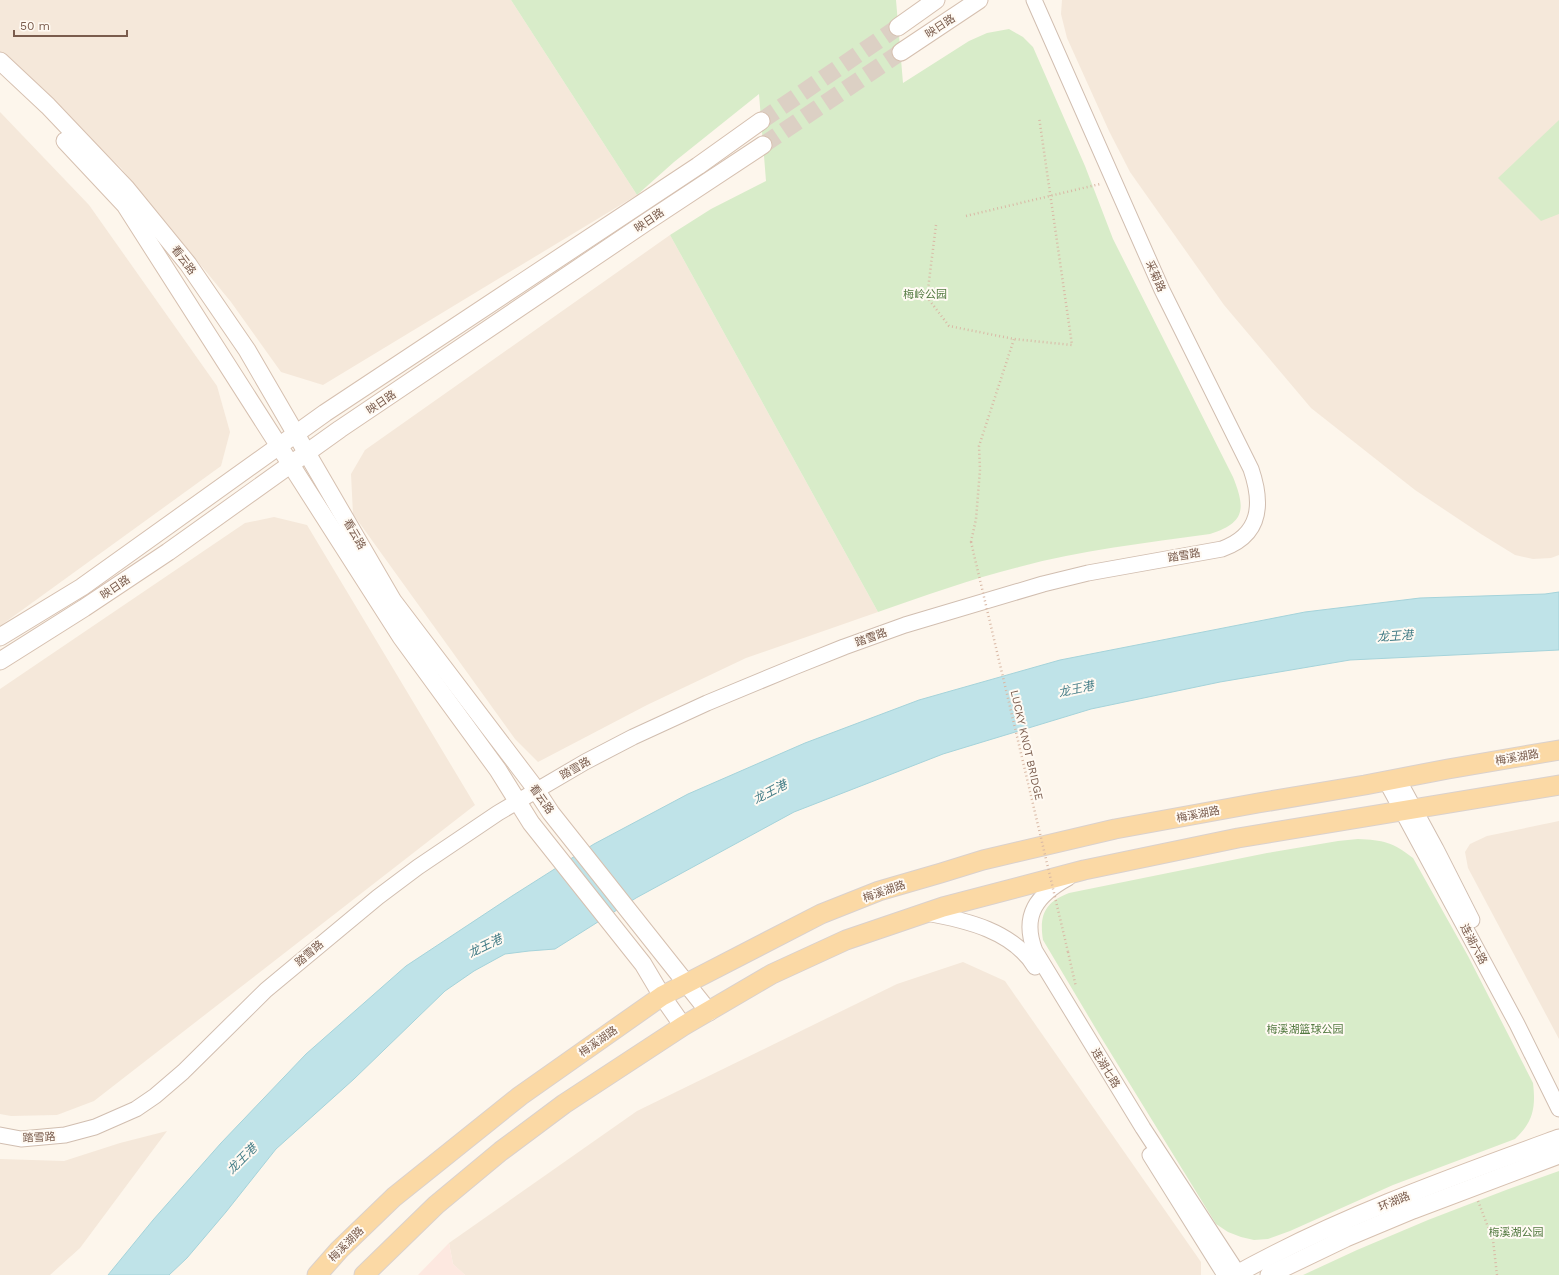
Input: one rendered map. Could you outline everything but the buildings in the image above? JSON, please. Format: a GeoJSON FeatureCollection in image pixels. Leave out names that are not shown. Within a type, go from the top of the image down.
{"type":"FeatureCollection","features":[{"type":"Feature","properties":{"kind":"main road","name":"映日路"},"geometry":{"type":"LineString","coordinates":[[898,27],[936,0]]}},
{"type":"Feature","properties":{"kind":"main road","name":"映日路"},"geometry":{"type":"LineString","coordinates":[[901,52],[979,0]]}},
{"type":"Feature","properties":{"kind":"main road","name":"看云路"},"geometry":{"type":"LineString","coordinates":[[0,61],[48,106],[126,188],[188,264],[247,350],[394,601],[534,787],[551,813],[709,1012]]}},
{"type":"Feature","properties":{"kind":"main road","name":"看云路"},"geometry":{"type":"LineString","coordinates":[[0,76],[25,98],[125,204],[401,637],[498,770],[531,823],[643,964],[662,996],[683,1026]]}},
{"type":"Feature","properties":{"kind":"main road","name":"映日路"},"geometry":{"type":"LineString","coordinates":[[0,637],[82,587],[295,434],[692,170],[761,121]]}},
{"type":"Feature","properties":{"kind":"main road","name":"映日路"},"geometry":{"type":"LineString","coordinates":[[0,661],[84,608],[168,552],[306,453],[763,145]]}},
{"type":"Feature","properties":{"kind":"main road","name":"梅溪湖路"},"geometry":{"type":"LineString","coordinates":[[317,1275],[339,1250],[394,1197],[520,1096],[662,996],[821,914],[879,891],[940,872],[983,860],[1115,829],[1559,750]]}},
{"type":"Feature","properties":{"kind":"main road"},"geometry":{"type":"LineString","coordinates":[[364,1275],[436,1205],[501,1151],[564,1104],[683,1026],[772,974],[846,940],[925,913],[1084,870],[1238,838],[1559,785]]}},
{"type":"Feature","properties":{"kind":"main road","name":"环湖路"},"geometry":{"type":"LineString","coordinates":[[1234,1275],[1310,1237],[1362,1214],[1559,1138]]}},
{"type":"Feature","properties":{"kind":"main road","name":"环湖路"},"geometry":{"type":"LineString","coordinates":[[1269,1275],[1346,1238],[1473,1187],[1559,1155]]}},
{"type":"Feature","properties":{"kind":"street","name":"采菊路"},"geometry":{"type":"LineString","coordinates":[[1025,0],[1155,293],[1227,435],[1250,487],[1252,505],[1249,519],[1232,541]]}},
{"type":"Feature","properties":{"kind":"street","name":"采菊路"},"geometry":{"type":"LineString","coordinates":[[1034,0],[1162,290],[1251,469],[1257,486],[1258,511],[1256,520],[1241,539],[1232,541]]}},
{"type":"Feature","properties":{"kind":"street","name":"踏雪路"},"geometry":{"type":"LineString","coordinates":[[0,1135],[21,1139],[65,1135],[95,1127],[136,1109],[155,1096],[183,1072],[266,990],[378,897],[516,798],[534,787],[626,741],[707,703],[844,647],[905,625],[1042,584],[1096,572],[1222,549],[1232,541]]}},
{"type":"Feature","properties":{"kind":"street","name":"连湖六路"},"geometry":{"type":"LineString","coordinates":[[1392,780],[1559,1109]]}},
{"type":"Feature","properties":{"kind":"street","name":"踏雪路"},"geometry":{"type":"LineString","coordinates":[[0,1127],[22,1130],[66,1127],[94,1120],[134,1102],[150,1090],[260,986],[315,938],[413,862],[493,806],[516,798]]}},
{"type":"Feature","properties":{"kind":"street","name":"连湖六路"},"geometry":{"type":"LineString","coordinates":[[1408,810],[1436,849],[1490,956],[1524,1018],[1559,1090]]}},
{"type":"Feature","properties":{"kind":"street","name":"连湖七路"},"geometry":{"type":"LineString","coordinates":[[1084,870],[1043,894],[1036,904],[1030,928],[1031,940],[1035,951],[1234,1275]]}},
{"type":"Feature","properties":{"kind":"street","name":"连湖七路"},"geometry":{"type":"LineString","coordinates":[[925,913],[952,918],[986,929],[1012,942],[1022,949],[1029,957],[1162,1176],[1234,1275]]}},
{"type":"Feature","properties":{"kind":"path"},"geometry":{"type":"LineString","coordinates":[[936,225],[927,297],[949,326],[1014,339],[1072,345],[1040,117]]}},
{"type":"Feature","properties":{"kind":"path"},"geometry":{"type":"LineString","coordinates":[[966,216],[1106,182]]}},
{"type":"Feature","properties":{"kind":"path","name":"LUCKY KNOT BRIDGE"},"geometry":{"type":"LineString","coordinates":[[1014,339],[979,446],[980,470],[978,498],[976,519],[971,542],[1076,988],[1075,1000],[1070,1008]]}},
{"type":"Feature","properties":{"kind":"path"},"geometry":{"type":"LineString","coordinates":[[1473,1187],[1493,1240],[1497,1275]]}},
{"type":"Feature","properties":{"kind":"shaded area"},"geometry":{"type":"Polygon","coordinates":[[[0,0],[511,0],[637,195],[323,385],[281,372],[231,302],[121,168],[0,54],[0,0]]]}},
{"type":"Feature","properties":{"kind":"shaded area"},"geometry":{"type":"Polygon","coordinates":[[[1062,0],[1559,0],[1559,555],[1551,558],[1533,559],[1515,555],[1415,490],[1311,408],[1224,305],[1130,172],[1109,131],[1067,38],[1061,14],[1062,0]]]}},
{"type":"Feature","properties":{"kind":"shaded area"},"geometry":{"type":"Polygon","coordinates":[[[0,112],[89,205],[217,386],[230,432],[221,466],[0,626],[0,112]]]}},
{"type":"Feature","properties":{"kind":"shaded area"},"geometry":{"type":"Polygon","coordinates":[[[670,235],[878,612],[746,658],[647,705],[538,762],[515,739],[353,514],[351,474],[365,450],[670,235]]]}},
{"type":"Feature","properties":{"kind":"shaded area"},"geometry":{"type":"Polygon","coordinates":[[[274,517],[307,525],[475,805],[94,1101],[57,1115],[11,1116],[0,1114],[0,689],[245,523],[274,517]]]}},
{"type":"Feature","properties":{"kind":"shaded area"},"geometry":{"type":"Polygon","coordinates":[[[1559,821],[1559,1039],[1468,868],[1465,852],[1470,844],[1487,836],[1559,821]]]}},
{"type":"Feature","properties":{"kind":"shaded area"},"geometry":{"type":"Polygon","coordinates":[[[963,962],[1005,981],[1201,1262],[1201,1275],[465,1275],[453,1264],[449,1243],[637,1111],[897,984],[963,962]]]}},
{"type":"Feature","properties":{"kind":"shaded area"},"geometry":{"type":"Polygon","coordinates":[[[167,1131],[80,1248],[50,1275],[0,1275],[0,1159],[64,1161],[120,1143],[167,1131]]]}},
{"type":"Feature","properties":{"kind":"shaded area"},"geometry":{"type":"Polygon","coordinates":[[[449,1243],[453,1264],[465,1275],[418,1275],[449,1243]]]}},
{"type":"Feature","properties":{"kind":"green space","name":"梅岭公园"},"geometry":{"type":"Polygon","coordinates":[[[511,0],[896,0],[903,83],[969,41],[987,33],[1009,29],[1023,37],[1033,47],[1085,166],[1113,239],[1233,477],[1241,506],[1240,513],[1236,520],[1222,530],[1210,534],[1090,551],[1042,561],[965,582],[878,612],[670,235],[711,209],[766,181],[759,94],[674,162],[637,195],[511,0]]]}},
{"type":"Feature","properties":{"kind":"green space"},"geometry":{"type":"Polygon","coordinates":[[[1559,120],[1559,214],[1541,221],[1498,178],[1559,120]]]}},
{"type":"Feature","properties":{"kind":"green space","name":"梅溪湖篮球公园"},"geometry":{"type":"Polygon","coordinates":[[[1358,839],[1381,841],[1393,845],[1413,858],[1468,956],[1533,1083],[1534,1100],[1532,1114],[1526,1127],[1515,1139],[1393,1185],[1290,1231],[1268,1239],[1254,1240],[1241,1237],[1228,1232],[1216,1224],[1043,940],[1043,917],[1049,905],[1069,893],[1267,853],[1358,839]]]}},
{"type":"Feature","properties":{"kind":"green space","name":"梅溪湖公园"},"geometry":{"type":"Polygon","coordinates":[[[1559,1171],[1559,1275],[1303,1275],[1428,1220],[1559,1171]]]}},
{"type":"Feature","properties":{"kind":"water","name":"龙王港"},"geometry":{"type":"Polygon","coordinates":[[[1559,592],[1559,650],[1350,660],[1220,682],[1091,709],[943,754],[794,812],[636,898],[555,949],[505,954],[474,971],[445,991],[354,1079],[276,1149],[187,1258],[169,1275],[108,1275],[153,1220],[221,1143],[306,1054],[406,966],[594,844],[688,794],[805,743],[919,700],[1060,660],[1305,612],[1420,598],[1545,594],[1559,592]]]}},
{"type":"Feature","properties":{"kind":"tunnel"},"geometry":{"type":"LineString","coordinates":[[761,121],[898,27]]}},
{"type":"Feature","properties":{"kind":"tunnel"},"geometry":{"type":"LineString","coordinates":[[763,145],[901,52]]}}]}
